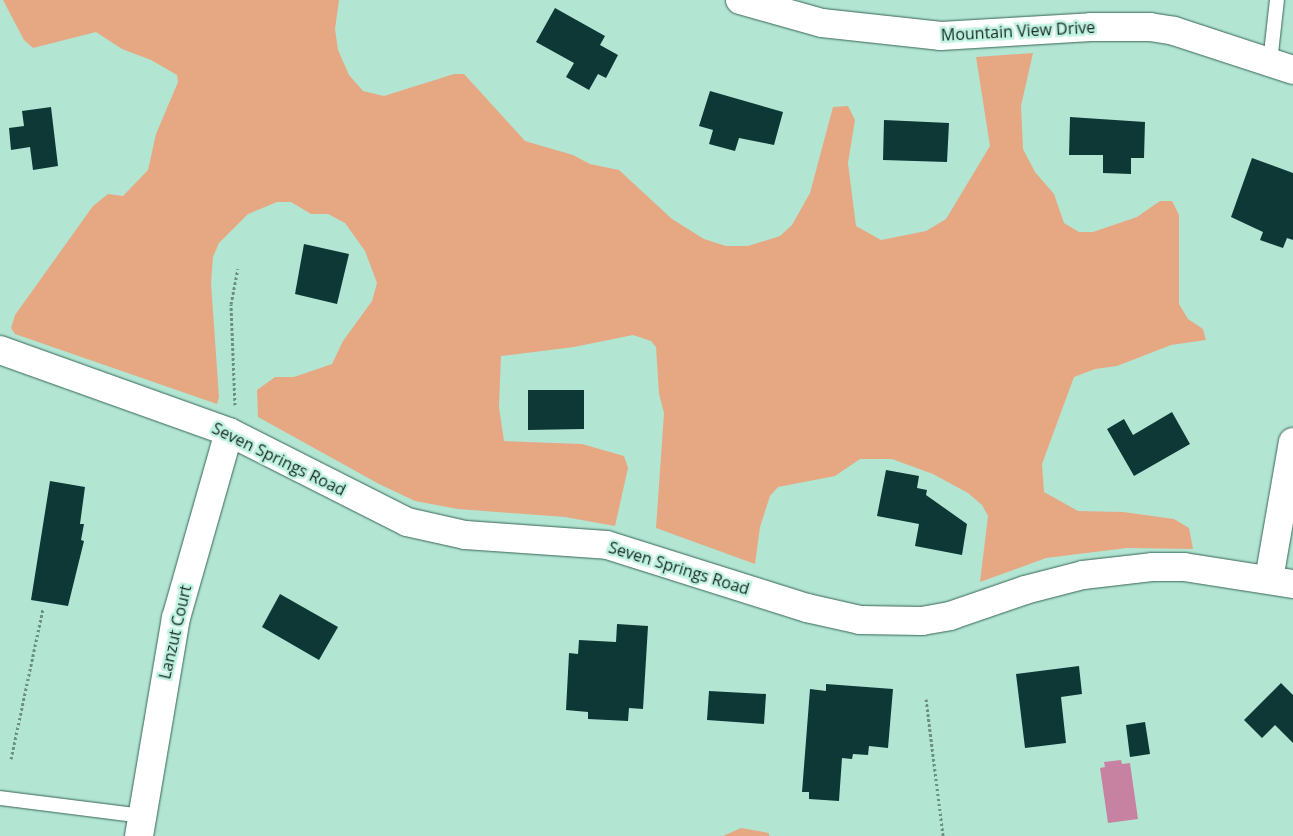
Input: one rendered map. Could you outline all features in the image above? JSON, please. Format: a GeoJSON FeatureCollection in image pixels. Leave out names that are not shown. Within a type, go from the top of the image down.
{"type":"FeatureCollection","features":[{"type":"Feature","properties":{"kind":"street","name":"Mountain View Drive"},"geometry":{"type":"LineString","coordinates":[[740,0],[822,22],[940,36],[1107,26],[1150,27],[1174,31],[1282,66]]}},
{"type":"Feature","properties":{"kind":"street","name":"Seven Springs Road"},"geometry":{"type":"LineString","coordinates":[[0,350],[233,434],[407,522],[466,535],[580,542],[622,549],[807,608],[860,620],[922,621],[960,614],[1025,590],[1116,570],[1184,567],[1281,582]]}},
{"type":"Feature","properties":{"kind":"street","name":"Lanzut Court"},"geometry":{"type":"LineString","coordinates":[[141,826],[176,618],[233,434]]}},
{"type":"Feature","properties":{"kind":"street"},"geometry":{"type":"LineString","coordinates":[[1281,582],[1293,442]]}},
{"type":"Feature","properties":{"kind":"lane"},"geometry":{"type":"LineString","coordinates":[[1277,0],[1282,66]]}},
{"type":"Feature","properties":{"kind":"lane"},"geometry":{"type":"LineString","coordinates":[[0,798],[141,826]]}},
{"type":"Feature","properties":{"kind":"path"},"geometry":{"type":"LineString","coordinates":[[233,434],[231,304],[238,269]]}},
{"type":"Feature","properties":{"kind":"path"},"geometry":{"type":"LineString","coordinates":[[11,759],[42,609]]}},
{"type":"Feature","properties":{"kind":"path"},"geometry":{"type":"LineString","coordinates":[[926,699],[944,836]]}},
{"type":"Feature","properties":{"kind":"shaded area"},"geometry":{"type":"Polygon","coordinates":[[[3,0],[339,0],[335,29],[338,50],[349,75],[363,91],[384,96],[454,74],[464,74],[525,141],[573,155],[590,164],[619,170],[672,219],[704,239],[726,246],[748,246],[780,236],[792,225],[810,193],[833,107],[848,106],[855,120],[848,163],[856,226],[881,240],[926,231],[946,219],[990,146],[976,57],[1033,53],[1021,106],[1023,149],[1035,172],[1054,194],[1064,223],[1079,232],[1093,232],[1137,217],[1160,201],[1172,201],[1179,215],[1179,304],[1188,319],[1203,329],[1206,340],[1171,345],[1117,366],[1095,369],[1074,377],[1042,464],[1044,492],[1078,511],[1123,512],[1174,519],[1189,528],[1193,549],[1127,548],[1046,558],[980,582],[988,516],[982,505],[968,493],[933,474],[892,459],[860,459],[835,476],[778,487],[770,496],[760,527],[755,564],[656,528],[664,413],[659,394],[656,347],[651,341],[633,335],[574,347],[501,356],[499,407],[504,441],[582,444],[624,456],[628,468],[615,526],[565,517],[458,509],[415,501],[379,484],[258,417],[257,390],[275,377],[294,377],[332,364],[343,341],[372,301],[377,283],[365,251],[345,223],[328,214],[311,214],[291,202],[277,202],[248,214],[219,243],[213,257],[211,283],[219,397],[217,404],[15,334],[11,328],[15,315],[93,206],[108,194],[123,196],[148,170],[156,134],[178,82],[177,75],[151,60],[122,49],[96,32],[33,48],[24,40],[3,0]]]}},
{"type":"Feature","properties":{"kind":"shaded area"},"geometry":{"type":"Polygon","coordinates":[[[1121,760],[1122,764],[1130,763],[1138,819],[1108,823],[1100,768],[1105,767],[1104,762],[1121,760]]]}},
{"type":"Feature","properties":{"kind":"shaded area"},"geometry":{"type":"Polygon","coordinates":[[[741,828],[769,833],[769,836],[723,836],[741,828]]]}},
{"type":"Feature","properties":{"kind":"building"},"geometry":{"type":"Polygon","coordinates":[[[555,8],[605,36],[600,45],[618,55],[606,78],[598,74],[589,90],[566,77],[574,63],[536,42],[555,8]]]}},
{"type":"Feature","properties":{"kind":"building"},"geometry":{"type":"Polygon","coordinates":[[[710,91],[783,112],[774,145],[739,138],[735,151],[709,144],[713,130],[699,126],[710,91]]]}},
{"type":"Feature","properties":{"kind":"building"},"geometry":{"type":"Polygon","coordinates":[[[51,107],[58,166],[33,170],[30,147],[11,150],[9,128],[24,126],[22,111],[51,107]]]}},
{"type":"Feature","properties":{"kind":"building"},"geometry":{"type":"Polygon","coordinates":[[[1070,117],[1145,122],[1144,158],[1131,158],[1131,174],[1103,173],[1103,155],[1069,155],[1070,117]]]}},
{"type":"Feature","properties":{"kind":"building"},"geometry":{"type":"Polygon","coordinates":[[[884,120],[949,123],[947,162],[883,160],[884,120]]]}},
{"type":"Feature","properties":{"kind":"building"},"geometry":{"type":"Polygon","coordinates":[[[1252,158],[1293,173],[1293,240],[1287,238],[1283,248],[1260,240],[1263,232],[1231,217],[1252,158]]]}},
{"type":"Feature","properties":{"kind":"building"},"geometry":{"type":"Polygon","coordinates":[[[304,244],[349,254],[337,304],[295,294],[304,244]]]}},
{"type":"Feature","properties":{"kind":"building"},"geometry":{"type":"Polygon","coordinates":[[[528,390],[584,390],[584,429],[528,430],[528,390]]]}},
{"type":"Feature","properties":{"kind":"building"},"geometry":{"type":"Polygon","coordinates":[[[1172,412],[1190,444],[1134,476],[1107,429],[1124,419],[1133,435],[1172,412]]]}},
{"type":"Feature","properties":{"kind":"building"},"geometry":{"type":"Polygon","coordinates":[[[886,470],[919,476],[917,488],[927,490],[926,495],[967,524],[962,555],[915,546],[919,524],[877,516],[886,470]]]}},
{"type":"Feature","properties":{"kind":"building"},"geometry":{"type":"Polygon","coordinates":[[[50,481],[85,487],[80,524],[84,524],[81,540],[84,541],[68,606],[31,600],[50,481]]]}},
{"type":"Feature","properties":{"kind":"building"},"geometry":{"type":"Polygon","coordinates":[[[280,594],[338,627],[319,660],[262,627],[280,594]]]}},
{"type":"Feature","properties":{"kind":"building"},"geometry":{"type":"Polygon","coordinates":[[[617,624],[648,626],[643,709],[629,708],[628,721],[588,719],[588,712],[566,710],[569,653],[578,654],[579,640],[616,642],[617,624]]]}},
{"type":"Feature","properties":{"kind":"building"},"geometry":{"type":"Polygon","coordinates":[[[1079,666],[1082,694],[1061,697],[1066,743],[1025,748],[1016,674],[1079,666]]]}},
{"type":"Feature","properties":{"kind":"building"},"geometry":{"type":"Polygon","coordinates":[[[1281,683],[1293,695],[1293,743],[1275,725],[1262,738],[1244,720],[1281,683]]]}},
{"type":"Feature","properties":{"kind":"building"},"geometry":{"type":"Polygon","coordinates":[[[826,684],[893,689],[888,748],[869,746],[868,755],[853,754],[852,759],[842,758],[839,801],[809,799],[809,792],[802,792],[810,689],[826,691],[826,684]]]}},
{"type":"Feature","properties":{"kind":"building"},"geometry":{"type":"Polygon","coordinates":[[[709,691],[766,694],[764,724],[707,720],[709,691]]]}},
{"type":"Feature","properties":{"kind":"building"},"geometry":{"type":"Polygon","coordinates":[[[1145,722],[1150,754],[1130,757],[1126,725],[1145,722]]]}}]}
